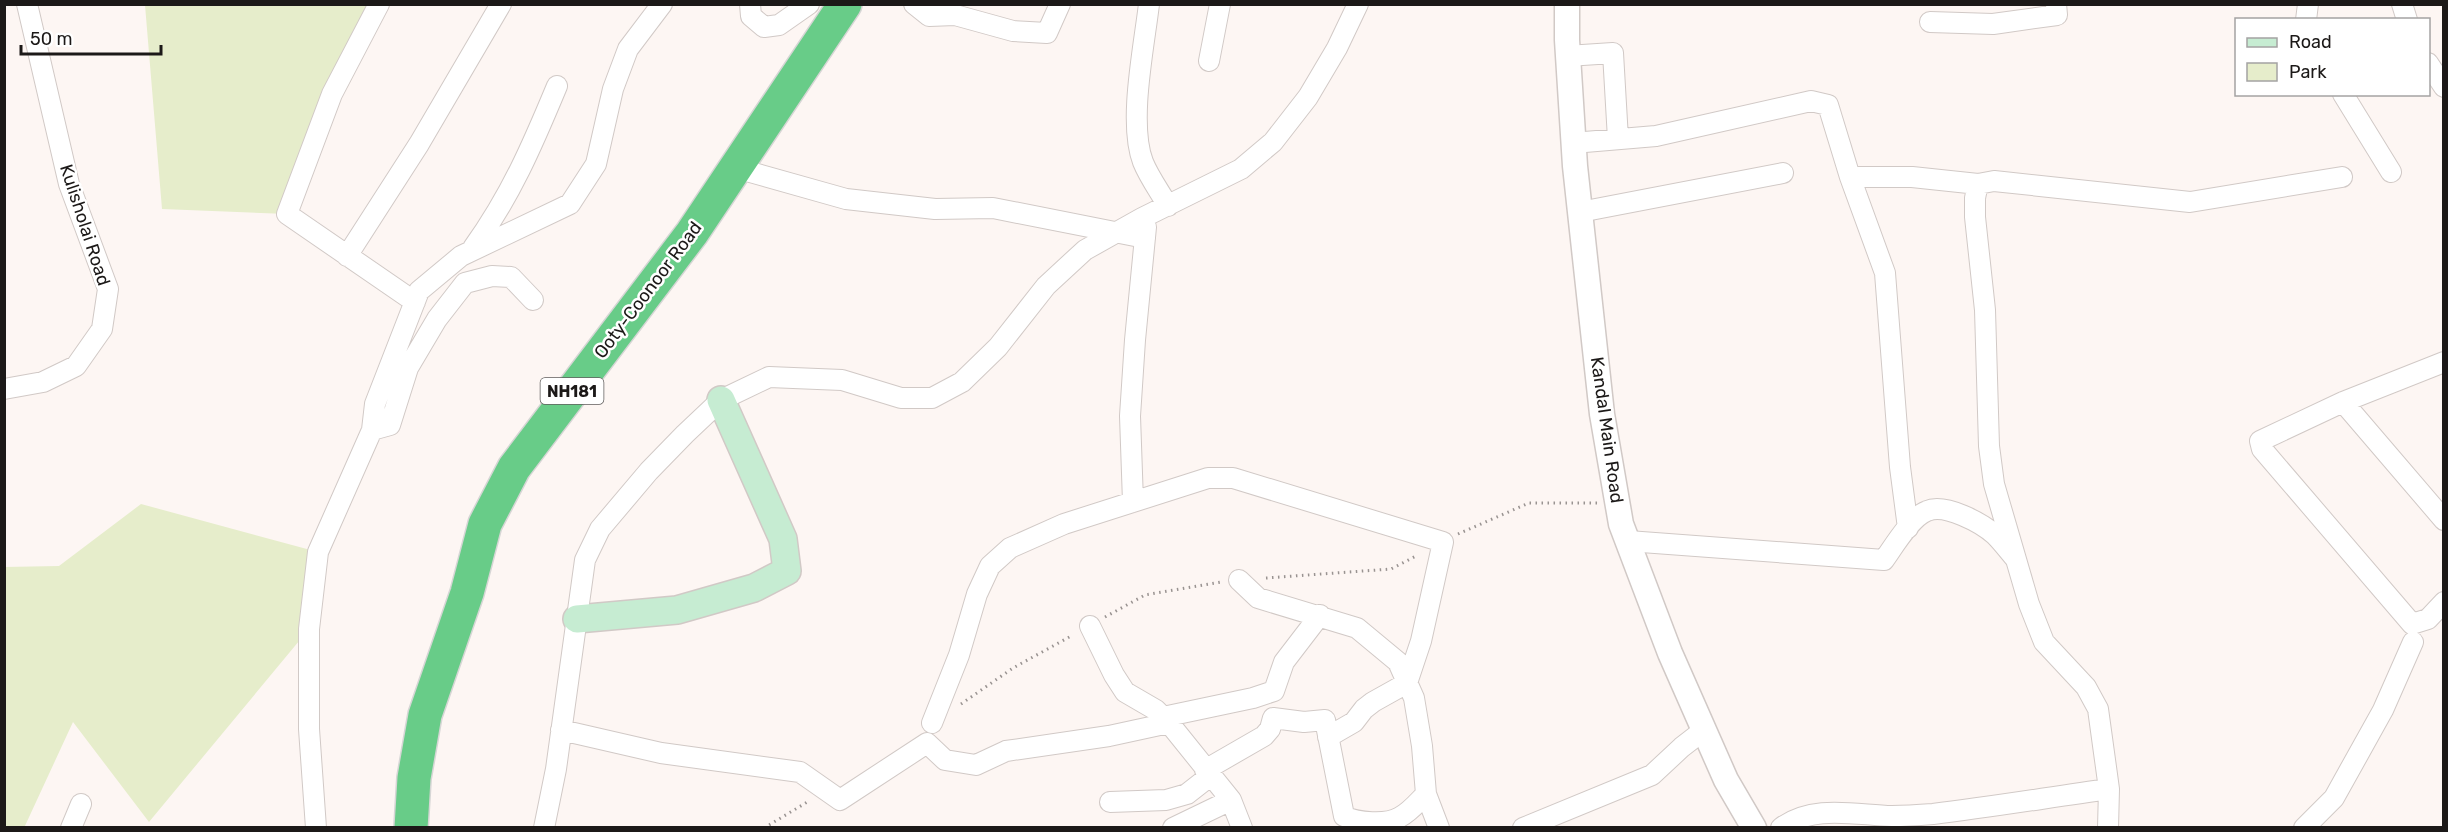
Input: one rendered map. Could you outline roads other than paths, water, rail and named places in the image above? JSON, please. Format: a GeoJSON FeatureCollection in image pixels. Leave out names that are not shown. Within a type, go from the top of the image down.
{"type":"FeatureCollection","features":[{"type":"Feature","properties":{"kind":"highway","name":"Ooty-Coonoor Road"},"geometry":{"type":"LineString","coordinates":[[411,828],[414,778],[425,715],[466,593],[485,524],[514,468],[692,233],[845,4]]}},
{"type":"Feature","properties":{"kind":"main road"},"geometry":{"type":"LineString","coordinates":[[577,619],[676,610],[754,588],[788,571],[783,539],[722,400]]}},
{"type":"Feature","properties":{"kind":"street","name":"Kulisholai Road"},"geometry":{"type":"LineString","coordinates":[[4,389],[43,382],[76,366],[102,329],[108,289],[69,183],[27,4]]}},
{"type":"Feature","properties":{"kind":"street"},"geometry":{"type":"LineString","coordinates":[[379,4],[332,94],[287,214],[415,302]]}},
{"type":"Feature","properties":{"kind":"street"},"geometry":{"type":"LineString","coordinates":[[347,256],[419,144],[501,4]]}},
{"type":"Feature","properties":{"kind":"street"},"geometry":{"type":"LineString","coordinates":[[316,828],[309,729],[309,629],[318,552],[372,430],[375,404],[419,291],[471,250],[570,204],[597,164],[613,89],[628,49],[662,4]]}},
{"type":"Feature","properties":{"kind":"street"},"geometry":{"type":"LineString","coordinates":[[750,4],[751,16],[764,27],[779,25],[809,4]]}},
{"type":"Feature","properties":{"kind":"street"},"geometry":{"type":"LineString","coordinates":[[914,4],[929,16],[955,15],[1031,34],[1047,33],[1060,4]]}},
{"type":"Feature","properties":{"kind":"street"},"geometry":{"type":"LineString","coordinates":[[1149,4],[1135,119],[1137,140],[1143,162],[1168,206]]}},
{"type":"Feature","properties":{"kind":"street"},"geometry":{"type":"LineString","coordinates":[[1209,61],[1220,4]]}},
{"type":"Feature","properties":{"kind":"street"},"geometry":{"type":"LineString","coordinates":[[544,828],[561,730],[585,560],[600,529],[649,471],[722,400],[769,377],[842,380],[901,398],[932,398],[962,382],[991,354],[1046,286],[1085,250],[1148,215],[1241,169],[1274,142],[1308,97],[1337,48],[1358,4]]}},
{"type":"Feature","properties":{"kind":"street","name":"Kandal Main Road"},"geometry":{"type":"LineString","coordinates":[[1567,4],[1573,143],[1580,212],[1602,414],[1621,524],[1670,653],[1726,780],[1754,828]]}},
{"type":"Feature","properties":{"kind":"street"},"geometry":{"type":"LineString","coordinates":[[1930,22],[1993,24],[2057,15],[2056,4]]}},
{"type":"Feature","properties":{"kind":"street"},"geometry":{"type":"LineString","coordinates":[[1568,56],[1612,53],[1618,139]]}},
{"type":"Feature","properties":{"kind":"street"},"geometry":{"type":"LineString","coordinates":[[2430,66],[2444,87]]}},
{"type":"Feature","properties":{"kind":"street"},"geometry":{"type":"LineString","coordinates":[[471,250],[499,212],[533,144],[557,86]]}},
{"type":"Feature","properties":{"kind":"street"},"geometry":{"type":"LineString","coordinates":[[2344,96],[2391,172]]}},
{"type":"Feature","properties":{"kind":"street"},"geometry":{"type":"LineString","coordinates":[[1573,143],[1656,136],[1811,101],[1828,105],[1850,177],[1886,273],[1900,467],[1908,528]]}},
{"type":"Feature","properties":{"kind":"street"},"geometry":{"type":"LineString","coordinates":[[736,168],[846,199],[935,209],[993,208],[1145,237]]}},
{"type":"Feature","properties":{"kind":"street"},"geometry":{"type":"LineString","coordinates":[[1580,212],[1784,173]]}},
{"type":"Feature","properties":{"kind":"street"},"geometry":{"type":"LineString","coordinates":[[1850,177],[1912,177],[1978,184],[1994,182],[2190,202],[2342,177]]}},
{"type":"Feature","properties":{"kind":"street"},"geometry":{"type":"LineString","coordinates":[[1978,184],[1975,217],[1985,310],[1989,446],[1994,484],[2029,604],[2044,642],[2086,687],[2098,709],[2109,789],[2108,828]]}},
{"type":"Feature","properties":{"kind":"street"},"geometry":{"type":"LineString","coordinates":[[1133,502],[1130,416],[1148,215]]}},
{"type":"Feature","properties":{"kind":"street"},"geometry":{"type":"LineString","coordinates":[[372,430],[390,424],[408,368],[437,319],[465,283],[492,276],[510,277],[533,300]]}},
{"type":"Feature","properties":{"kind":"street"},"geometry":{"type":"LineString","coordinates":[[2443,363],[2343,402],[2260,441],[2262,449],[2412,624],[2428,619],[2444,602]]}},
{"type":"Feature","properties":{"kind":"street"},"geometry":{"type":"LineString","coordinates":[[2343,402],[2444,520]]}},
{"type":"Feature","properties":{"kind":"street"},"geometry":{"type":"LineString","coordinates":[[932,723],[959,655],[977,594],[990,566],[1010,548],[1064,524],[1208,478],[1233,478],[1443,542],[1421,641],[1407,683],[1373,702],[1354,722],[1328,737]]}},
{"type":"Feature","properties":{"kind":"street"},"geometry":{"type":"LineString","coordinates":[[1628,541],[1884,560],[1908,528],[1926,511],[1938,508],[1967,517],[1994,534],[2018,561]]}},
{"type":"Feature","properties":{"kind":"street"},"geometry":{"type":"LineString","coordinates":[[1239,580],[1258,598],[1357,628],[1398,662],[1414,698],[1422,746],[1426,794],[1438,828]]}},
{"type":"Feature","properties":{"kind":"street"},"geometry":{"type":"LineString","coordinates":[[561,730],[661,753],[800,772],[840,800],[927,743],[945,760],[976,765],[1006,751],[1109,736],[1274,691],[1284,662],[1320,615]]}},
{"type":"Feature","properties":{"kind":"street"},"geometry":{"type":"LineString","coordinates":[[1090,626],[1125,692],[1156,710],[1166,720],[1231,800],[1242,828]]}},
{"type":"Feature","properties":{"kind":"street"},"geometry":{"type":"LineString","coordinates":[[2304,828],[2334,798],[2384,710],[2413,642]]}},
{"type":"Feature","properties":{"kind":"street"},"geometry":{"type":"LineString","coordinates":[[1110,802],[1166,800],[1187,794],[1208,773],[1264,736],[1270,729],[1273,718],[1304,722],[1325,720],[1344,816],[1352,820],[1392,821],[1401,817],[1426,794]]}},
{"type":"Feature","properties":{"kind":"street"},"geometry":{"type":"LineString","coordinates":[[1523,828],[1652,775],[1704,730]]}},
{"type":"Feature","properties":{"kind":"street"},"geometry":{"type":"LineString","coordinates":[[1781,828],[1793,819],[1820,813],[1846,812],[1893,816],[1931,814],[2109,789]]}},
{"type":"Feature","properties":{"kind":"street"},"geometry":{"type":"LineString","coordinates":[[1178,827],[1231,800]]}},
{"type":"Feature","properties":{"kind":"street"},"geometry":{"type":"LineString","coordinates":[[71,828],[81,804]]}}]}
